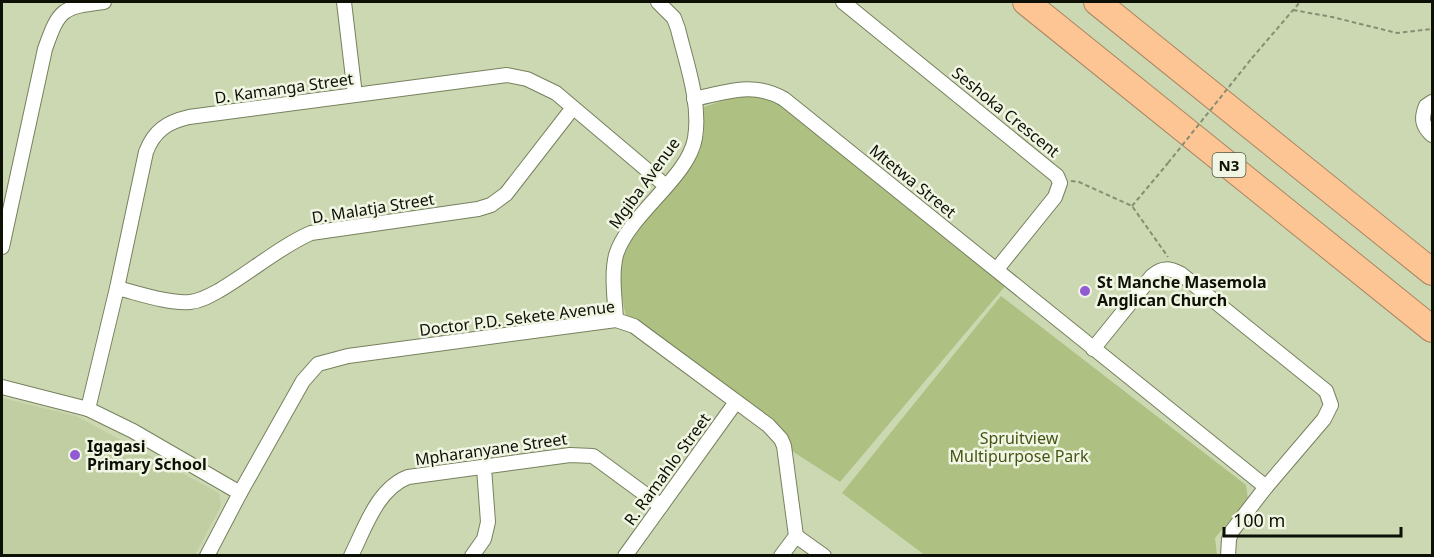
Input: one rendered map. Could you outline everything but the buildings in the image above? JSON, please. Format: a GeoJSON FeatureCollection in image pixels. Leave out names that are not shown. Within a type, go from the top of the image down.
{"type":"FeatureCollection","features":[{"type":"Feature","properties":{"kind":"highway","name":"N3"},"geometry":{"type":"LineString","coordinates":[[1026,2],[1432,329]]}},
{"type":"Feature","properties":{"kind":"highway","name":"N3"},"geometry":{"type":"LineString","coordinates":[[1097,2],[1432,272]]}},
{"type":"Feature","properties":{"kind":"street"},"geometry":{"type":"LineString","coordinates":[[2,248],[45,49],[60,15],[73,4],[104,2]]}},
{"type":"Feature","properties":{"kind":"street"},"geometry":{"type":"LineString","coordinates":[[344,2],[355,95]]}},
{"type":"Feature","properties":{"kind":"street","name":"Mgiba Avenue"},"geometry":{"type":"LineString","coordinates":[[616,320],[614,270],[618,250],[692,149],[696,127],[694,99],[678,29],[674,18],[658,2]]}},
{"type":"Feature","properties":{"kind":"street","name":"Seshoka Crescent"},"geometry":{"type":"LineString","coordinates":[[843,2],[1053,170],[1060,183],[1055,197],[997,269]]}},
{"type":"Feature","properties":{"kind":"street","name":"D. Kamanga Street"},"geometry":{"type":"LineString","coordinates":[[88,408],[146,152],[150,142],[168,123],[189,117],[507,75],[527,79],[546,87],[666,186]]}},
{"type":"Feature","properties":{"kind":"street","name":"Mtetwa Street"},"geometry":{"type":"LineString","coordinates":[[694,99],[743,88],[765,90],[776,94],[1266,487]]}},
{"type":"Feature","properties":{"kind":"street"},"geometry":{"type":"LineString","coordinates":[[1432,102],[1426,106],[1422,119],[1424,126],[1432,135]]}},
{"type":"Feature","properties":{"kind":"street","name":"D. Malatja Street"},"geometry":{"type":"LineString","coordinates":[[117,288],[181,302],[196,301],[234,281],[296,240],[311,233],[478,209],[491,205],[506,194],[572,109]]}},
{"type":"Feature","properties":{"kind":"street"},"geometry":{"type":"LineString","coordinates":[[1093,349],[1152,276],[1159,270],[1168,269],[1181,274],[1326,391],[1331,405],[1324,419],[1232,531],[1228,539],[1228,555]]}},
{"type":"Feature","properties":{"kind":"street","name":"Doctor P.D. Sekete Avenue"},"geometry":{"type":"LineString","coordinates":[[207,555],[303,381],[318,364],[348,356],[616,320],[634,326],[768,425],[781,439],[784,446],[796,536]]}},
{"type":"Feature","properties":{"kind":"street"},"geometry":{"type":"LineString","coordinates":[[2,387],[88,408],[133,431],[240,493]]}},
{"type":"Feature","properties":{"kind":"street","name":"R. Ramahlo Street"},"geometry":{"type":"LineString","coordinates":[[625,555],[736,402]]}},
{"type":"Feature","properties":{"kind":"street","name":"Mpharanyane Street"},"geometry":{"type":"LineString","coordinates":[[351,555],[380,500],[392,484],[408,477],[586,454],[600,461],[661,506]]}},
{"type":"Feature","properties":{"kind":"street"},"geometry":{"type":"LineString","coordinates":[[471,555],[484,539],[488,522],[484,468]]}},
{"type":"Feature","properties":{"kind":"street"},"geometry":{"type":"LineString","coordinates":[[781,555],[796,536],[824,555]]}},
{"type":"Feature","properties":{"kind":"path"},"geometry":{"type":"LineString","coordinates":[[1132,206],[1300,2]]}},
{"type":"Feature","properties":{"kind":"path"},"geometry":{"type":"LineString","coordinates":[[1293,10],[1396,33],[1432,29]]}},
{"type":"Feature","properties":{"kind":"path"},"geometry":{"type":"LineString","coordinates":[[1060,183],[1067,180],[1079,182],[1132,206],[1169,259],[1168,269]]}},
{"type":"Feature","properties":{"kind":"shaded area","name":"Igagasi Primary School"},"geometry":{"type":"Polygon","coordinates":[[[2,398],[76,416],[219,493],[221,506],[195,555],[2,555],[2,398]]]}},
{"type":"Feature","properties":{"kind":"green space"},"geometry":{"type":"Polygon","coordinates":[[[761,95],[774,99],[1006,285],[840,482],[792,451],[787,436],[765,416],[626,316],[624,308],[621,274],[624,249],[700,151],[704,133],[704,107],[730,98],[761,95]]]}},
{"type":"Feature","properties":{"kind":"green space","name":"Spruitview Multipurpose Park"},"geometry":{"type":"Polygon","coordinates":[[[1001,296],[1246,485],[1248,499],[1215,538],[1217,555],[926,556],[842,493],[1001,296]]]}},
{"type":"Feature","properties":{"kind":"place","name":"St Manche Masemola Anglican Church"},"geometry":{"type":"Point","coordinates":[1085,291]}},
{"type":"Feature","properties":{"kind":"place","name":"Igagasi Primary School"},"geometry":{"type":"Point","coordinates":[75,455]}}]}
